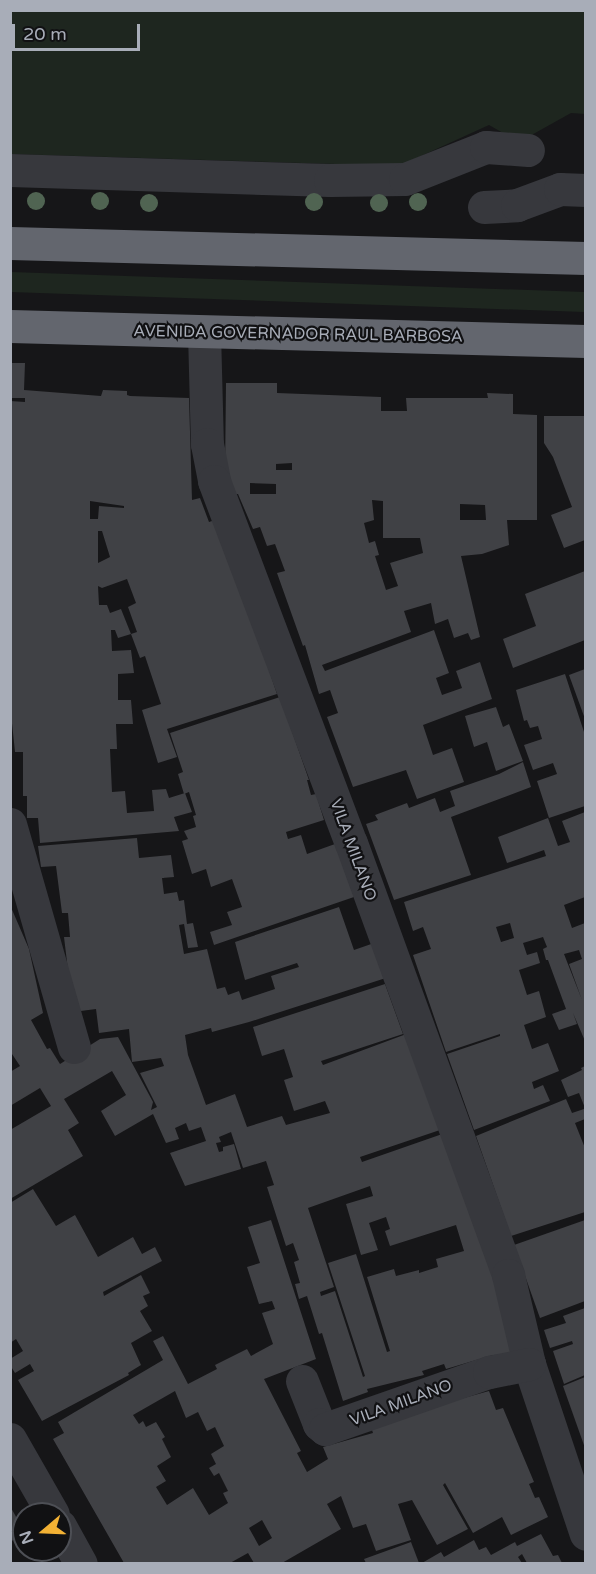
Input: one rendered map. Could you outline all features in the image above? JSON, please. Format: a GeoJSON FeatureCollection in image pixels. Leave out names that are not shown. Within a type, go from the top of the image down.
{"type":"FeatureCollection","features":[{"type":"Feature","properties":{"kind":"highway"},"geometry":{"type":"LineString","coordinates":[[10,243],[585,258]]}},
{"type":"Feature","properties":{"kind":"highway","name":"AVENIDA GOVERNADOR RAUL BARBOSA"},"geometry":{"type":"LineString","coordinates":[[10,326],[585,341]]}},
{"type":"Feature","properties":{"kind":"street"},"geometry":{"type":"LineString","coordinates":[[10,170],[330,180],[405,179],[486,147],[528,150]]}},
{"type":"Feature","properties":{"kind":"street"},"geometry":{"type":"LineString","coordinates":[[484,207],[517,205],[560,189],[585,190]]}},
{"type":"Feature","properties":{"kind":"street","name":"VILA MILANO"},"geometry":{"type":"LineString","coordinates":[[204,332],[207,444],[214,481],[351,843],[508,1275],[529,1364],[585,1534]]}},
{"type":"Feature","properties":{"kind":"street"},"geometry":{"type":"LineString","coordinates":[[10,824],[74,1047]]}},
{"type":"Feature","properties":{"kind":"street","name":"VILA MILANO"},"geometry":{"type":"LineString","coordinates":[[302,1381],[319,1424],[325,1429],[489,1372],[529,1364]]}},
{"type":"Feature","properties":{"kind":"street"},"geometry":{"type":"LineString","coordinates":[[10,1439],[46,1502]]}},
{"type":"Feature","properties":{"kind":"street"},"geometry":{"type":"LineString","coordinates":[[72,1547],[81,1563]]}},
{"type":"Feature","properties":{"kind":"shaded area"},"geometry":{"type":"Polygon","coordinates":[[[11,11],[585,11],[585,114],[571,113],[519,142],[489,125],[399,166],[11,154],[11,11]]]}},
{"type":"Feature","properties":{"kind":"shaded area"},"geometry":{"type":"Polygon","coordinates":[[[11,272],[585,292],[584,312],[10,292],[11,272]]]}},
{"type":"Feature","properties":{"kind":"building"},"geometry":{"type":"Polygon","coordinates":[[[10,363],[25,363],[24,390],[101,396],[103,390],[127,391],[127,395],[130,396],[189,398],[192,500],[200,498],[209,522],[218,519],[277,694],[167,729],[177,757],[158,763],[142,710],[161,704],[145,656],[140,658],[131,634],[118,638],[115,630],[111,630],[112,651],[131,650],[134,673],[118,674],[118,700],[131,700],[133,724],[116,724],[117,749],[110,749],[112,792],[125,791],[127,813],[154,811],[152,790],[166,789],[169,798],[185,793],[192,812],[174,817],[179,831],[40,843],[38,818],[27,818],[27,796],[23,796],[23,752],[15,752],[10,704],[10,401],[25,402],[25,398],[10,398],[10,363]],[[90,501],[90,519],[98,519],[99,506],[124,508],[124,506],[90,501]],[[98,531],[98,563],[110,557],[102,531],[98,531]],[[127,579],[102,588],[98,586],[99,605],[107,605],[110,613],[121,609],[131,634],[137,632],[128,607],[136,603],[127,579]]]}},
{"type":"Feature","properties":{"kind":"building"},"geometry":{"type":"Polygon","coordinates":[[[226,383],[277,383],[277,393],[381,397],[381,411],[407,411],[406,398],[488,398],[487,393],[513,394],[513,414],[537,415],[537,520],[507,520],[509,545],[482,554],[461,556],[480,637],[471,640],[468,633],[454,638],[448,619],[435,624],[431,603],[404,611],[411,632],[322,665],[325,671],[434,630],[449,673],[436,678],[442,695],[462,688],[456,671],[480,662],[492,699],[423,725],[433,755],[452,748],[464,782],[417,799],[406,770],[353,787],[327,717],[338,713],[330,690],[319,694],[305,645],[303,646],[277,573],[285,571],[275,544],[267,546],[260,527],[253,529],[238,494],[234,494],[225,473],[226,383]],[[292,463],[276,464],[276,470],[292,470],[292,463]],[[250,483],[250,494],[276,494],[276,484],[250,483]],[[372,500],[374,520],[364,523],[369,543],[375,541],[379,555],[375,556],[386,590],[398,586],[390,563],[423,553],[420,538],[383,538],[383,501],[372,500]],[[460,504],[460,520],[486,520],[485,505],[460,504]]]}},
{"type":"Feature","properties":{"kind":"building"},"geometry":{"type":"Polygon","coordinates":[[[544,416],[585,416],[585,540],[564,548],[551,515],[572,507],[553,457],[544,443],[544,416]]]}},
{"type":"Feature","properties":{"kind":"building"},"geometry":{"type":"Polygon","coordinates":[[[585,571],[585,640],[513,668],[503,639],[536,626],[525,594],[585,571]]]}},
{"type":"Feature","properties":{"kind":"building"},"geometry":{"type":"Polygon","coordinates":[[[585,669],[585,719],[569,675],[585,669]]]}},
{"type":"Feature","properties":{"kind":"building"},"geometry":{"type":"Polygon","coordinates":[[[565,674],[585,735],[585,806],[549,818],[537,781],[557,774],[553,763],[533,770],[524,745],[542,739],[538,726],[530,728],[527,720],[524,721],[516,690],[565,674]]]}},
{"type":"Feature","properties":{"kind":"building"},"geometry":{"type":"Polygon","coordinates":[[[280,697],[309,780],[307,780],[311,795],[316,794],[324,820],[286,832],[288,839],[301,835],[307,854],[335,844],[354,897],[214,945],[210,932],[232,925],[227,912],[242,907],[232,879],[211,887],[206,869],[192,874],[182,841],[188,839],[184,831],[196,827],[193,816],[196,815],[189,792],[184,794],[178,774],[183,772],[170,733],[280,697]]]}},
{"type":"Feature","properties":{"kind":"building"},"geometry":{"type":"Polygon","coordinates":[[[496,707],[503,727],[509,724],[523,761],[496,771],[487,742],[474,747],[465,716],[496,707]]]}},
{"type":"Feature","properties":{"kind":"building"},"geometry":{"type":"Polygon","coordinates":[[[523,762],[531,787],[451,817],[471,875],[394,900],[366,824],[378,820],[375,815],[407,803],[409,808],[435,798],[440,812],[455,806],[450,791],[499,774],[523,762]]]}},
{"type":"Feature","properties":{"kind":"building"},"geometry":{"type":"Polygon","coordinates":[[[585,812],[585,897],[564,905],[572,928],[585,923],[585,1041],[573,1013],[577,1024],[559,1030],[552,1014],[566,1009],[548,960],[546,960],[543,949],[547,947],[543,937],[523,943],[527,955],[537,952],[540,963],[519,970],[527,995],[539,991],[546,1017],[524,1025],[532,1049],[548,1043],[559,1071],[532,1082],[534,1089],[543,1085],[550,1101],[474,1130],[447,1054],[500,1036],[500,1034],[446,1052],[413,955],[431,949],[423,927],[413,931],[404,902],[546,856],[544,850],[507,863],[498,837],[548,818],[558,846],[570,842],[562,821],[585,812]],[[510,923],[496,927],[501,942],[514,938],[510,923]],[[579,950],[564,954],[582,1000],[569,964],[582,959],[579,950]]]}},
{"type":"Feature","properties":{"kind":"building"},"geometry":{"type":"Polygon","coordinates":[[[137,838],[139,858],[171,855],[174,877],[162,878],[164,894],[177,892],[179,901],[184,900],[187,924],[193,923],[198,947],[188,948],[184,924],[179,925],[184,954],[207,949],[217,989],[225,987],[228,995],[239,991],[242,1000],[275,989],[271,976],[299,967],[297,963],[245,980],[235,942],[339,907],[354,950],[377,942],[389,977],[249,1022],[212,1032],[211,1028],[185,1035],[188,1055],[206,1105],[235,1094],[247,1127],[282,1116],[286,1125],[330,1113],[325,1101],[294,1111],[284,1080],[293,1077],[284,1049],[262,1056],[253,1027],[385,984],[403,1034],[321,1061],[323,1065],[409,1033],[440,1130],[360,1157],[362,1162],[448,1132],[521,1354],[493,1355],[446,1369],[444,1364],[422,1371],[424,1375],[367,1389],[368,1392],[343,1401],[322,1333],[319,1334],[307,1296],[299,1299],[295,1284],[300,1283],[294,1262],[299,1260],[293,1243],[286,1246],[267,1187],[274,1185],[266,1161],[243,1168],[231,1132],[219,1137],[221,1142],[216,1143],[219,1152],[223,1151],[223,1147],[234,1144],[241,1169],[185,1186],[170,1153],[206,1141],[201,1127],[189,1131],[186,1123],[175,1128],[179,1139],[166,1143],[153,1114],[115,1136],[101,1111],[126,1095],[112,1071],[64,1099],[79,1123],[68,1130],[83,1156],[10,1199],[10,1130],[51,1106],[40,1088],[10,1106],[10,1072],[20,1066],[10,1051],[10,905],[29,949],[43,1013],[31,1020],[47,1049],[50,1048],[60,1064],[100,1039],[118,1037],[153,1102],[151,1110],[157,1107],[140,1073],[164,1066],[161,1058],[132,1062],[129,1029],[99,1033],[96,1009],[73,1012],[64,937],[70,937],[68,913],[62,913],[56,866],[41,867],[38,846],[137,838]],[[370,1186],[308,1208],[334,1287],[320,1292],[321,1296],[335,1291],[363,1377],[365,1376],[328,1263],[356,1254],[387,1352],[390,1351],[367,1277],[394,1269],[396,1276],[419,1270],[419,1273],[438,1267],[436,1259],[464,1251],[456,1225],[390,1246],[385,1231],[390,1229],[386,1217],[369,1223],[378,1250],[361,1255],[346,1204],[373,1196],[370,1186]]]}},
{"type":"Feature","properties":{"kind":"building"},"geometry":{"type":"Polygon","coordinates":[[[585,1066],[585,1108],[579,1093],[568,1097],[561,1080],[582,1070],[581,1068],[585,1066]]]}},
{"type":"Feature","properties":{"kind":"building"},"geometry":{"type":"Polygon","coordinates":[[[566,1099],[572,1113],[584,1109],[585,1112],[585,1119],[575,1123],[585,1148],[585,1212],[511,1236],[476,1136],[566,1099]]]}},
{"type":"Feature","properties":{"kind":"building"},"geometry":{"type":"Polygon","coordinates":[[[33,1189],[56,1226],[75,1215],[98,1257],[133,1237],[142,1254],[155,1247],[162,1261],[103,1292],[104,1296],[141,1275],[150,1293],[143,1296],[148,1306],[140,1311],[152,1331],[131,1343],[141,1365],[128,1373],[129,1375],[42,1421],[18,1380],[34,1371],[30,1364],[15,1373],[10,1365],[10,1359],[23,1351],[16,1339],[10,1343],[10,1203],[33,1189]]]}},
{"type":"Feature","properties":{"kind":"building"},"geometry":{"type":"Polygon","coordinates":[[[271,1220],[316,1359],[264,1379],[301,1451],[297,1453],[307,1472],[328,1459],[323,1447],[373,1433],[370,1424],[489,1391],[496,1410],[503,1408],[534,1482],[529,1484],[535,1498],[539,1497],[548,1517],[511,1535],[502,1517],[473,1533],[445,1483],[443,1485],[468,1529],[437,1545],[412,1500],[398,1504],[411,1540],[376,1551],[366,1524],[353,1528],[341,1496],[327,1504],[341,1529],[282,1563],[254,1563],[248,1553],[230,1563],[124,1563],[53,1439],[64,1433],[58,1422],[163,1360],[153,1341],[163,1336],[188,1384],[217,1369],[215,1365],[247,1349],[251,1356],[273,1344],[262,1313],[275,1309],[272,1301],[259,1304],[247,1267],[260,1263],[248,1227],[271,1220]],[[175,1391],[133,1415],[139,1424],[143,1421],[146,1427],[156,1422],[165,1437],[162,1439],[171,1457],[157,1466],[166,1481],[156,1487],[167,1505],[193,1488],[209,1515],[228,1503],[223,1493],[228,1491],[219,1473],[214,1476],[209,1468],[216,1464],[211,1454],[224,1446],[215,1427],[207,1431],[198,1412],[186,1418],[175,1391]],[[262,1520],[249,1528],[259,1546],[272,1538],[262,1520]]]}},
{"type":"Feature","properties":{"kind":"building"},"geometry":{"type":"Polygon","coordinates":[[[585,1220],[585,1301],[540,1318],[514,1245],[585,1220]]]}},
{"type":"Feature","properties":{"kind":"building"},"geometry":{"type":"Polygon","coordinates":[[[585,1308],[585,1375],[564,1384],[553,1351],[573,1344],[572,1341],[550,1348],[544,1330],[566,1323],[563,1316],[585,1308]]]}},
{"type":"Feature","properties":{"kind":"building"},"geometry":{"type":"Polygon","coordinates":[[[585,1377],[585,1448],[563,1386],[585,1377]]]}},
{"type":"Feature","properties":{"kind":"building"},"geometry":{"type":"Polygon","coordinates":[[[10,1506],[12,1541],[10,1542],[10,1506]]]}},
{"type":"Feature","properties":{"kind":"building"},"geometry":{"type":"Polygon","coordinates":[[[541,1534],[553,1556],[558,1555],[562,1563],[527,1563],[522,1554],[518,1557],[522,1563],[422,1563],[441,1552],[444,1557],[474,1540],[479,1550],[486,1547],[491,1555],[515,1542],[517,1546],[541,1534]]]}},
{"type":"Feature","properties":{"kind":"building"},"geometry":{"type":"Polygon","coordinates":[[[411,1542],[419,1563],[366,1563],[364,1559],[411,1542]]]}}]}
